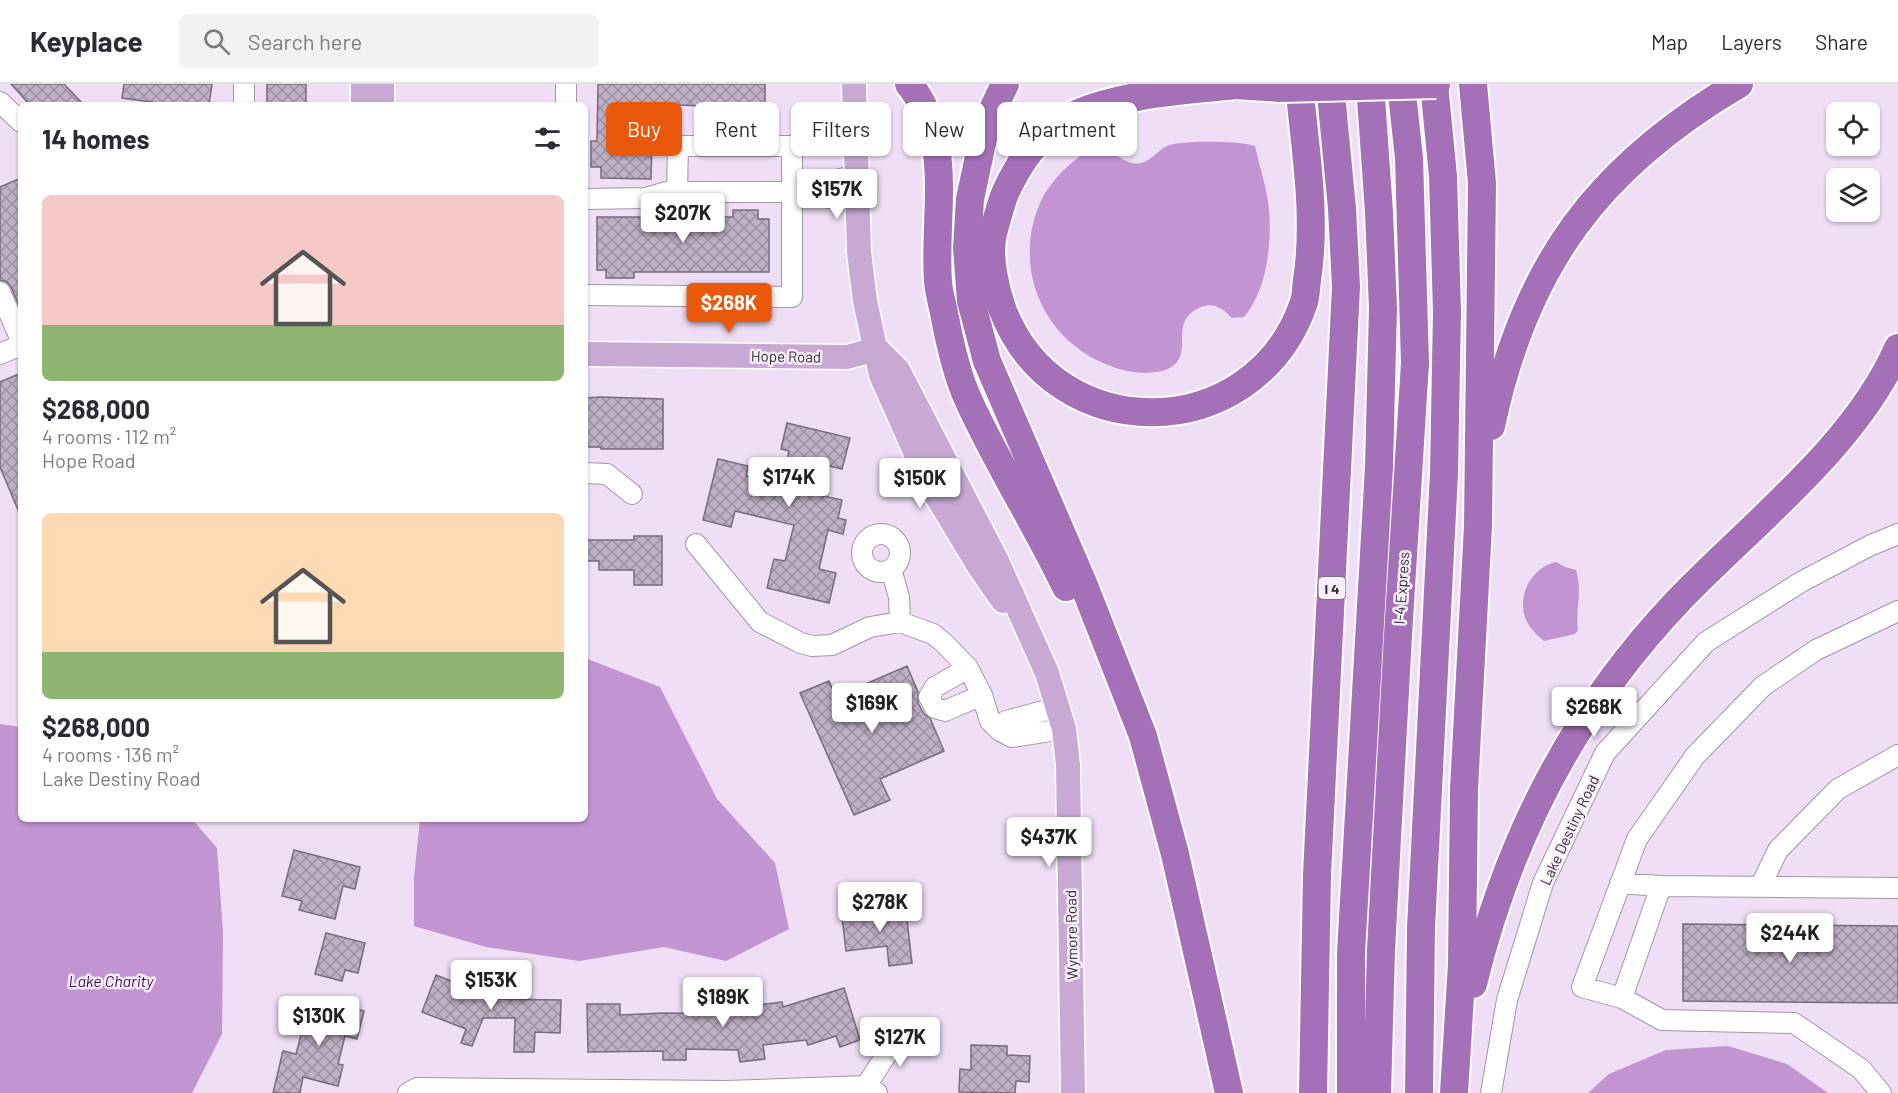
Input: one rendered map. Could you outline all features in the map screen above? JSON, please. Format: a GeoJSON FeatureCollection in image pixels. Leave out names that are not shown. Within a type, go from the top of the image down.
{"type":"FeatureCollection","features":[{"type":"Feature","properties":{"kind":"highway"},"geometry":{"type":"LineString","coordinates":[[909,84],[926,110],[933,129],[939,189],[938,283],[950,344],[966,395],[1011,486],[1057,568],[1114,685],[1160,796]]}},
{"type":"Feature","properties":{"kind":"highway"},"geometry":{"type":"LineString","coordinates":[[1005,84],[986,124],[970,199],[967,248],[971,301],[987,361],[1116,662],[1143,736],[1160,796],[1229,1093]]}},
{"type":"Feature","properties":{"kind":"highway","name":"I 4"},"geometry":{"type":"LineString","coordinates":[[1313,1093],[1317,875],[1346,287],[1342,208],[1330,84]]}},
{"type":"Feature","properties":{"kind":"highway","name":"I-4 Express"},"geometry":{"type":"LineString","coordinates":[[1351,1093],[1351,953],[1378,466],[1383,308],[1370,84]]}},
{"type":"Feature","properties":{"kind":"highway","name":"I-4 Express"},"geometry":{"type":"LineString","coordinates":[[1377,1093],[1381,950],[1415,363],[1409,158],[1401,84]]}},
{"type":"Feature","properties":{"kind":"highway"},"geometry":{"type":"LineString","coordinates":[[1290,86],[1310,197],[1312,251],[1304,304],[1283,346],[1251,379],[1211,403],[1166,413],[1120,411],[1076,395],[1038,368],[1010,330],[995,287],[992,241],[1005,189],[1035,144],[1078,112],[1130,97],[1227,85],[1435,84],[1443,176],[1446,324],[1444,473],[1421,928],[1419,1093]]}},
{"type":"Feature","properties":{"kind":"highway"},"geometry":{"type":"LineString","coordinates":[[1456,1093],[1462,964],[1464,789],[1478,526],[1482,183],[1473,84]]}},
{"type":"Feature","properties":{"kind":"highway"},"geometry":{"type":"LineString","coordinates":[[1478,526],[1490,432],[1504,370],[1526,311],[1555,254],[1574,225],[1596,198],[1626,167],[1681,121],[1739,84]]}},
{"type":"Feature","properties":{"kind":"highway"},"geometry":{"type":"LineString","coordinates":[[1456,1093],[1472,987],[1486,932],[1529,818],[1554,768],[1599,698],[1637,648],[1678,601],[1790,491],[1846,431],[1877,388],[1898,348]]}},
{"type":"Feature","properties":{"kind":"main road"},"geometry":{"type":"LineString","coordinates":[[363,84],[363,102]]}},
{"type":"Feature","properties":{"kind":"main road"},"geometry":{"type":"LineString","coordinates":[[382,84],[382,102]]}},
{"type":"Feature","properties":{"kind":"main road"},"geometry":{"type":"LineString","coordinates":[[854,84],[860,252],[865,301],[877,349]]}},
{"type":"Feature","properties":{"kind":"main road","name":"Hope Road"},"geometry":{"type":"LineString","coordinates":[[588,354],[847,357],[877,349]]}},
{"type":"Feature","properties":{"kind":"main road","name":"Wymore Road"},"geometry":{"type":"LineString","coordinates":[[877,349],[898,370],[996,559],[1047,673],[1061,718],[1068,765],[1074,1093]]}},
{"type":"Feature","properties":{"kind":"street"},"geometry":{"type":"LineString","coordinates":[[244,84],[244,102]]}},
{"type":"Feature","properties":{"kind":"street"},"geometry":{"type":"LineString","coordinates":[[566,84],[566,102]]}},
{"type":"Feature","properties":{"kind":"street"},"geometry":{"type":"LineString","coordinates":[[0,102],[18,119]]}},
{"type":"Feature","properties":{"kind":"street"},"geometry":{"type":"LineString","coordinates":[[588,295],[792,297],[792,146],[678,146],[677,192]]}},
{"type":"Feature","properties":{"kind":"street"},"geometry":{"type":"LineString","coordinates":[[792,192],[856,175]]}},
{"type":"Feature","properties":{"kind":"street"},"geometry":{"type":"LineString","coordinates":[[588,200],[646,198],[666,192],[792,192],[857,202]]}},
{"type":"Feature","properties":{"kind":"street"},"geometry":{"type":"LineString","coordinates":[[0,292],[18,333]]}},
{"type":"Feature","properties":{"kind":"street"},"geometry":{"type":"LineString","coordinates":[[0,354],[18,346]]}},
{"type":"Feature","properties":{"kind":"street"},"geometry":{"type":"LineString","coordinates":[[588,473],[607,474],[632,494]]}},
{"type":"Feature","properties":{"kind":"street","name":"Lake Destiny Road"},"geometry":{"type":"LineString","coordinates":[[1491,1093],[1507,1000],[1543,883],[1605,753],[1706,642],[1801,582],[1869,546],[1898,534]]}},
{"type":"Feature","properties":{"kind":"street"},"geometry":{"type":"LineString","coordinates":[[696,544],[760,622],[801,643],[812,646],[832,645],[870,627],[900,622],[933,634],[968,668],[982,695],[990,721],[999,730],[1006,720],[1061,718]]}},
{"type":"Feature","properties":{"kind":"street"},"geometry":{"type":"LineString","coordinates":[[891,569],[898,597],[900,622]]}},
{"type":"Feature","properties":{"kind":"street"},"geometry":{"type":"LineString","coordinates":[[1881,1093],[1861,1069],[1794,1023],[1662,1020],[1622,998],[1582,987],[1637,839],[1695,756],[1763,686],[1816,650],[1898,611]]}},
{"type":"Feature","properties":{"kind":"street"},"geometry":{"type":"LineString","coordinates":[[968,668],[935,687],[929,697],[935,708],[945,711],[982,695]]}},
{"type":"Feature","properties":{"kind":"street"},"geometry":{"type":"LineString","coordinates":[[1760,887],[1778,850],[1838,789],[1898,755]]}},
{"type":"Feature","properties":{"kind":"street"},"geometry":{"type":"LineString","coordinates":[[1620,884],[1898,888]]}},
{"type":"Feature","properties":{"kind":"street"},"geometry":{"type":"LineString","coordinates":[[1622,998],[1661,886]]}},
{"type":"Feature","properties":{"kind":"street"},"geometry":{"type":"LineString","coordinates":[[408,1093],[417,1088],[726,1092],[872,1090],[888,1052],[911,1031]]}},
{"type":"Feature","properties":{"kind":"water"},"geometry":{"type":"Polygon","coordinates":[[[1211,142],[1255,146],[1267,194],[1269,247],[1259,292],[1244,317],[1232,318],[1222,309],[1210,305],[1192,312],[1183,326],[1180,355],[1176,363],[1164,370],[1148,373],[1127,371],[1085,354],[1066,338],[1051,320],[1039,299],[1032,276],[1030,252],[1032,228],[1045,194],[1066,168],[1081,156],[1118,156],[1130,162],[1142,163],[1164,147],[1174,144],[1211,142]]]}},
{"type":"Feature","properties":{"kind":"water"},"geometry":{"type":"Polygon","coordinates":[[[1556,562],[1576,570],[1579,586],[1578,630],[1575,634],[1544,641],[1525,618],[1524,596],[1535,574],[1556,562]]]}},
{"type":"Feature","properties":{"kind":"water"},"geometry":{"type":"Polygon","coordinates":[[[588,659],[660,687],[717,799],[775,863],[789,929],[726,961],[664,947],[579,961],[486,947],[414,926],[414,878],[420,822],[588,822],[588,659]]]}},
{"type":"Feature","properties":{"kind":"water","name":"Lake Charity"},"geometry":{"type":"Polygon","coordinates":[[[0,724],[18,727],[18,822],[195,822],[217,848],[223,933],[222,1034],[192,1093],[0,1093],[0,724]]]}},
{"type":"Feature","properties":{"kind":"water"},"geometry":{"type":"Polygon","coordinates":[[[1728,1046],[1787,1064],[1828,1093],[1588,1093],[1609,1074],[1666,1050],[1728,1046]]]}},
{"type":"Feature","properties":{"kind":"building"},"geometry":{"type":"Polygon","coordinates":[[[11,84],[64,84],[81,102],[27,102],[11,84]]]}},
{"type":"Feature","properties":{"kind":"building"},"geometry":{"type":"Polygon","coordinates":[[[124,84],[212,84],[209,102],[152,102],[122,98],[124,84]]]}},
{"type":"Feature","properties":{"kind":"building"},"geometry":{"type":"Polygon","coordinates":[[[267,84],[306,84],[306,102],[267,102],[267,84]]]}},
{"type":"Feature","properties":{"kind":"building"},"geometry":{"type":"Polygon","coordinates":[[[598,84],[765,84],[765,102],[694,102],[694,106],[682,105],[682,102],[606,102],[606,156],[652,156],[651,179],[601,178],[601,167],[591,167],[591,141],[597,141],[598,84]]]}},
{"type":"Feature","properties":{"kind":"building"},"geometry":{"type":"Polygon","coordinates":[[[18,179],[18,303],[11,287],[7,282],[0,280],[0,187],[18,179]]]}},
{"type":"Feature","properties":{"kind":"building"},"geometry":{"type":"Polygon","coordinates":[[[733,210],[758,210],[758,219],[769,219],[769,272],[634,272],[634,278],[606,278],[606,270],[597,270],[597,217],[733,217],[733,210]]]}},
{"type":"Feature","properties":{"kind":"building"},"geometry":{"type":"Polygon","coordinates":[[[18,374],[18,510],[0,467],[0,382],[18,374]]]}},
{"type":"Feature","properties":{"kind":"building"},"geometry":{"type":"Polygon","coordinates":[[[588,398],[663,399],[663,449],[588,447],[588,398]]]}},
{"type":"Feature","properties":{"kind":"building"},"geometry":{"type":"Polygon","coordinates":[[[787,423],[850,438],[842,469],[822,464],[814,494],[842,500],[838,518],[846,520],[843,534],[828,530],[819,569],[836,573],[829,603],[767,588],[774,559],[785,561],[794,525],[735,511],[731,527],[703,520],[718,459],[748,466],[746,476],[781,485],[789,451],[781,449],[787,423]]]}},
{"type":"Feature","properties":{"kind":"building"},"geometry":{"type":"Polygon","coordinates":[[[634,536],[662,536],[662,585],[634,585],[634,570],[599,570],[599,561],[588,561],[588,540],[634,540],[634,536]]]}},
{"type":"Feature","properties":{"kind":"building"},"geometry":{"type":"Polygon","coordinates":[[[907,666],[918,692],[918,703],[924,714],[930,718],[944,751],[880,779],[890,800],[854,815],[800,693],[829,681],[836,697],[907,666]]]}},
{"type":"Feature","properties":{"kind":"building"},"geometry":{"type":"Polygon","coordinates":[[[294,850],[360,867],[355,889],[343,886],[335,919],[299,910],[302,901],[282,896],[294,850]]]}},
{"type":"Feature","properties":{"kind":"building"},"geometry":{"type":"Polygon","coordinates":[[[887,901],[889,913],[906,911],[912,963],[889,966],[887,946],[846,951],[842,917],[874,913],[873,903],[887,901]]]}},
{"type":"Feature","properties":{"kind":"building"},"geometry":{"type":"Polygon","coordinates":[[[1683,924],[1898,926],[1898,1003],[1683,1001],[1683,924]]]}},
{"type":"Feature","properties":{"kind":"building"},"geometry":{"type":"Polygon","coordinates":[[[326,933],[365,943],[358,973],[345,970],[342,981],[315,974],[326,933]]]}},
{"type":"Feature","properties":{"kind":"building"},"geometry":{"type":"Polygon","coordinates":[[[459,974],[494,988],[490,999],[561,1000],[560,1033],[535,1032],[534,1052],[514,1052],[515,1018],[483,1018],[472,1046],[461,1043],[466,1029],[422,1012],[436,975],[456,983],[459,974]]]}},
{"type":"Feature","properties":{"kind":"building"},"geometry":{"type":"Polygon","coordinates":[[[844,988],[860,1040],[840,1047],[836,1036],[808,1045],[806,1040],[763,1045],[765,1059],[740,1062],[738,1050],[686,1049],[686,1060],[663,1060],[663,1051],[588,1052],[587,1004],[620,1004],[620,1015],[734,1014],[733,1008],[782,1002],[783,1007],[844,988]]]}},
{"type":"Feature","properties":{"kind":"building"},"geometry":{"type":"Polygon","coordinates":[[[319,1000],[364,1011],[357,1039],[345,1036],[338,1064],[343,1065],[338,1086],[303,1077],[300,1093],[273,1093],[283,1051],[296,1054],[308,1008],[316,1010],[319,1000]]]}},
{"type":"Feature","properties":{"kind":"building"},"geometry":{"type":"Polygon","coordinates":[[[971,1045],[1007,1046],[1007,1055],[1030,1056],[1029,1082],[1016,1081],[1015,1093],[959,1092],[960,1069],[971,1070],[971,1045]]]}}]}
